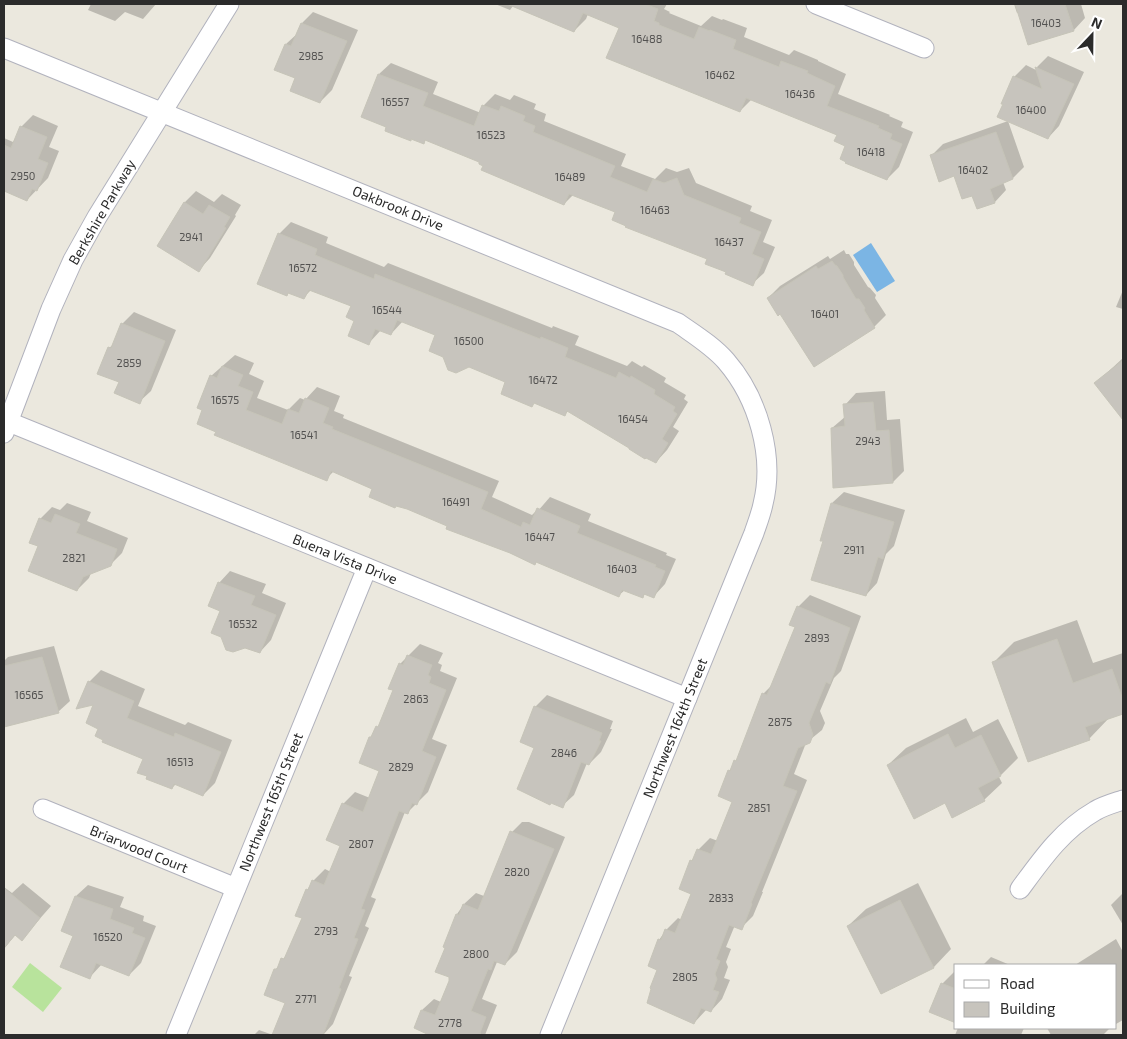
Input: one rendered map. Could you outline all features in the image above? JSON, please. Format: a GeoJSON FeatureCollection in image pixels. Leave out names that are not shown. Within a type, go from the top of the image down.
{"type":"FeatureCollection","features":[{"type":"Feature","properties":{"kind":"street","name":"Berkshire Parkway"},"geometry":{"type":"LineString","coordinates":[[5,426],[51,309],[74,260],[97,217],[229,4]]}},
{"type":"Feature","properties":{"kind":"street"},"geometry":{"type":"LineString","coordinates":[[816,4],[924,48]]}},
{"type":"Feature","properties":{"kind":"street","name":"Oakbrook Drive"},"geometry":{"type":"LineString","coordinates":[[4,48],[678,323],[703,340],[726,361],[743,386],[756,414]]}},
{"type":"Feature","properties":{"kind":"street","name":"Northwest 164th Street"},"geometry":{"type":"LineString","coordinates":[[550,1035],[754,533],[764,503],[767,472],[766,457],[756,414]]}},
{"type":"Feature","properties":{"kind":"street","name":"Buena Vista Drive"},"geometry":{"type":"LineString","coordinates":[[5,426],[366,568],[687,698]]}},
{"type":"Feature","properties":{"kind":"street","name":"Northwest 165th Street"},"geometry":{"type":"LineString","coordinates":[[176,1035],[366,568]]}},
{"type":"Feature","properties":{"kind":"street"},"geometry":{"type":"LineString","coordinates":[[1020,889],[1043,856],[1070,828],[1096,811],[1123,800]]}},
{"type":"Feature","properties":{"kind":"street","name":"Briarwood Court"},"geometry":{"type":"LineString","coordinates":[[43,809],[236,888]]}},
{"type":"Feature","properties":{"kind":"green space"},"geometry":{"type":"Polygon","coordinates":[[[30,963],[62,988],[43,1012],[12,987],[30,963]]]}},
{"type":"Feature","properties":{"kind":"water"},"geometry":{"type":"Polygon","coordinates":[[[871,243],[895,281],[877,292],[853,255],[871,243]]]}},
{"type":"Feature","properties":{"kind":"building"},"geometry":{"type":"Polygon","coordinates":[[[507,4],[645,4],[658,9],[654,21],[659,23],[659,25],[694,39],[699,27],[710,30],[736,40],[733,49],[779,67],[781,61],[808,71],[807,73],[835,86],[827,106],[879,126],[878,128],[892,134],[890,139],[902,144],[887,180],[845,163],[840,159],[845,146],[834,141],[837,135],[746,98],[740,112],[606,58],[619,28],[583,13],[574,32],[507,4]]]}},
{"type":"Feature","properties":{"kind":"building"},"geometry":{"type":"Polygon","coordinates":[[[1015,4],[1065,4],[1074,31],[1028,45],[1015,4]]]}},
{"type":"Feature","properties":{"kind":"building"},"geometry":{"type":"Polygon","coordinates":[[[301,23],[347,41],[320,103],[290,91],[295,78],[274,70],[285,44],[291,46],[301,23]]]}},
{"type":"Feature","properties":{"kind":"building"},"geometry":{"type":"Polygon","coordinates":[[[1035,67],[1074,84],[1048,139],[997,117],[1013,76],[1042,89],[1035,67]]]}},
{"type":"Feature","properties":{"kind":"building"},"geometry":{"type":"Polygon","coordinates":[[[378,74],[428,93],[423,106],[474,126],[482,105],[499,111],[501,106],[525,116],[523,121],[535,126],[533,132],[615,166],[610,177],[647,192],[653,179],[664,183],[677,178],[684,195],[741,218],[739,223],[761,232],[752,254],[764,259],[753,286],[705,264],[707,259],[625,227],[612,220],[615,212],[569,194],[564,205],[481,170],[483,166],[479,162],[425,140],[424,144],[385,131],[386,127],[361,117],[378,74]]]}},
{"type":"Feature","properties":{"kind":"building"},"geometry":{"type":"Polygon","coordinates":[[[20,126],[47,137],[38,159],[48,163],[37,191],[32,189],[27,201],[4,191],[4,145],[11,148],[20,126]]]}},
{"type":"Feature","properties":{"kind":"building"},"geometry":{"type":"Polygon","coordinates":[[[996,132],[1013,179],[990,189],[995,203],[977,209],[972,196],[962,199],[954,176],[939,182],[930,155],[996,132]]]}},
{"type":"Feature","properties":{"kind":"building"},"geometry":{"type":"Polygon","coordinates":[[[184,202],[203,214],[209,205],[230,217],[224,227],[226,228],[199,272],[157,246],[184,202]]]}},
{"type":"Feature","properties":{"kind":"building"},"geometry":{"type":"Polygon","coordinates":[[[278,233],[317,249],[315,255],[374,279],[375,274],[540,339],[541,337],[568,348],[565,357],[616,378],[619,372],[630,378],[631,376],[655,390],[654,394],[675,407],[673,411],[677,414],[662,439],[668,443],[656,463],[645,459],[567,411],[565,416],[534,403],[532,407],[501,394],[505,382],[469,367],[456,373],[448,370],[443,357],[429,351],[435,335],[397,320],[391,335],[375,329],[369,345],[348,336],[354,321],[346,317],[351,306],[309,290],[304,299],[288,293],[287,296],[257,284],[278,233]]]}},
{"type":"Feature","properties":{"kind":"building"},"geometry":{"type":"Polygon","coordinates":[[[832,261],[843,275],[856,299],[859,299],[865,308],[864,310],[875,328],[814,367],[780,314],[778,316],[767,298],[816,266],[818,269],[832,261]]]}},
{"type":"Feature","properties":{"kind":"building"},"geometry":{"type":"Polygon","coordinates":[[[121,323],[165,341],[140,404],[114,393],[119,382],[97,374],[108,347],[111,348],[121,323]]]}},
{"type":"Feature","properties":{"kind":"building"},"geometry":{"type":"Polygon","coordinates":[[[1123,360],[1123,420],[1094,383],[1123,360]]]}},
{"type":"Feature","properties":{"kind":"building"},"geometry":{"type":"Polygon","coordinates":[[[222,366],[243,375],[238,386],[253,392],[246,410],[282,424],[288,409],[299,413],[305,398],[329,408],[323,423],[333,427],[332,429],[488,492],[481,509],[521,527],[523,522],[530,525],[537,508],[580,526],[577,533],[656,565],[655,567],[665,571],[654,598],[644,594],[643,598],[622,590],[619,597],[536,562],[535,565],[510,553],[446,529],[447,526],[407,509],[396,506],[395,508],[369,497],[372,489],[331,471],[327,481],[214,435],[216,432],[197,424],[202,410],[197,408],[210,375],[217,378],[222,366]]]}},
{"type":"Feature","properties":{"kind":"building"},"geometry":{"type":"Polygon","coordinates":[[[873,402],[876,431],[889,430],[893,483],[833,488],[831,428],[845,426],[843,404],[873,402]]]}},
{"type":"Feature","properties":{"kind":"building"},"geometry":{"type":"Polygon","coordinates":[[[831,503],[894,522],[883,559],[878,557],[866,596],[811,580],[823,541],[820,541],[831,503]]]}},
{"type":"Feature","properties":{"kind":"building"},"geometry":{"type":"Polygon","coordinates":[[[55,514],[80,524],[76,533],[117,549],[111,566],[83,577],[77,591],[28,571],[38,546],[29,543],[39,518],[51,523],[55,514]]]}},
{"type":"Feature","properties":{"kind":"building"},"geometry":{"type":"Polygon","coordinates":[[[218,582],[255,596],[251,605],[276,615],[260,653],[245,648],[233,652],[226,650],[221,637],[211,633],[220,611],[208,606],[218,582]]]}},
{"type":"Feature","properties":{"kind":"building"},"geometry":{"type":"Polygon","coordinates":[[[797,606],[850,628],[830,684],[826,682],[809,723],[813,735],[810,743],[798,748],[783,786],[797,791],[751,903],[742,930],[729,925],[716,959],[720,961],[715,974],[717,979],[713,990],[719,992],[711,1012],[701,1008],[694,1024],[647,1003],[657,970],[648,966],[658,939],[661,940],[665,929],[675,933],[691,894],[679,889],[690,860],[692,861],[697,849],[711,854],[732,802],[718,796],[728,770],[730,771],[734,760],[736,761],[762,693],[767,695],[772,683],[795,627],[789,625],[797,606]]]}},
{"type":"Feature","properties":{"kind":"building"},"geometry":{"type":"Polygon","coordinates":[[[1057,639],[1073,683],[1112,669],[1123,700],[1123,714],[1085,727],[1090,740],[1028,762],[992,662],[1057,639]]]}},
{"type":"Feature","properties":{"kind":"building"},"geometry":{"type":"Polygon","coordinates":[[[407,655],[432,665],[428,675],[431,677],[429,683],[446,690],[422,751],[436,757],[417,805],[412,803],[408,814],[399,811],[361,909],[365,910],[354,938],[358,939],[323,1035],[272,1035],[285,1003],[264,995],[274,969],[277,969],[281,958],[284,959],[302,918],[295,916],[306,889],[308,890],[312,880],[324,885],[340,846],[326,840],[342,803],[363,812],[379,771],[359,763],[369,737],[371,737],[376,726],[378,727],[393,690],[388,689],[399,663],[403,665],[407,655]]]}},
{"type":"Feature","properties":{"kind":"building"},"geometry":{"type":"Polygon","coordinates":[[[42,657],[59,713],[4,727],[4,666],[42,657]]]}},
{"type":"Feature","properties":{"kind":"building"},"geometry":{"type":"Polygon","coordinates":[[[88,681],[134,701],[127,718],[174,737],[175,733],[221,752],[203,796],[174,784],[172,789],[146,779],[147,776],[137,773],[143,759],[102,742],[103,740],[95,736],[98,729],[86,723],[93,705],[76,709],[88,681]]]}},
{"type":"Feature","properties":{"kind":"building"},"geometry":{"type":"Polygon","coordinates":[[[534,706],[602,733],[599,741],[601,741],[589,765],[581,762],[563,808],[551,803],[550,805],[517,789],[534,748],[520,742],[534,706]]]}},
{"type":"Feature","properties":{"kind":"building"},"geometry":{"type":"Polygon","coordinates":[[[948,734],[955,748],[981,735],[1001,776],[978,788],[985,801],[952,818],[945,803],[914,819],[887,765],[948,734]]]}},
{"type":"Feature","properties":{"kind":"building"},"geometry":{"type":"Polygon","coordinates":[[[510,831],[554,849],[505,965],[494,961],[491,970],[488,969],[471,1011],[486,1017],[480,1033],[482,1035],[427,1035],[414,1028],[421,1010],[435,1015],[449,981],[449,977],[435,972],[456,914],[459,915],[463,904],[478,910],[510,831]]]}},
{"type":"Feature","properties":{"kind":"building"},"geometry":{"type":"Polygon","coordinates":[[[4,888],[40,918],[22,941],[15,935],[4,948],[4,888]]]}},
{"type":"Feature","properties":{"kind":"building"},"geometry":{"type":"Polygon","coordinates":[[[75,896],[113,909],[110,919],[134,928],[132,933],[145,938],[129,976],[96,963],[90,979],[60,967],[73,936],[61,931],[75,896]]]}},
{"type":"Feature","properties":{"kind":"building"},"geometry":{"type":"Polygon","coordinates":[[[900,900],[934,968],[881,994],[847,926],[900,900]]]}},
{"type":"Feature","properties":{"kind":"building"},"geometry":{"type":"Polygon","coordinates":[[[941,983],[954,988],[954,1022],[929,1012],[941,983]]]}}]}
